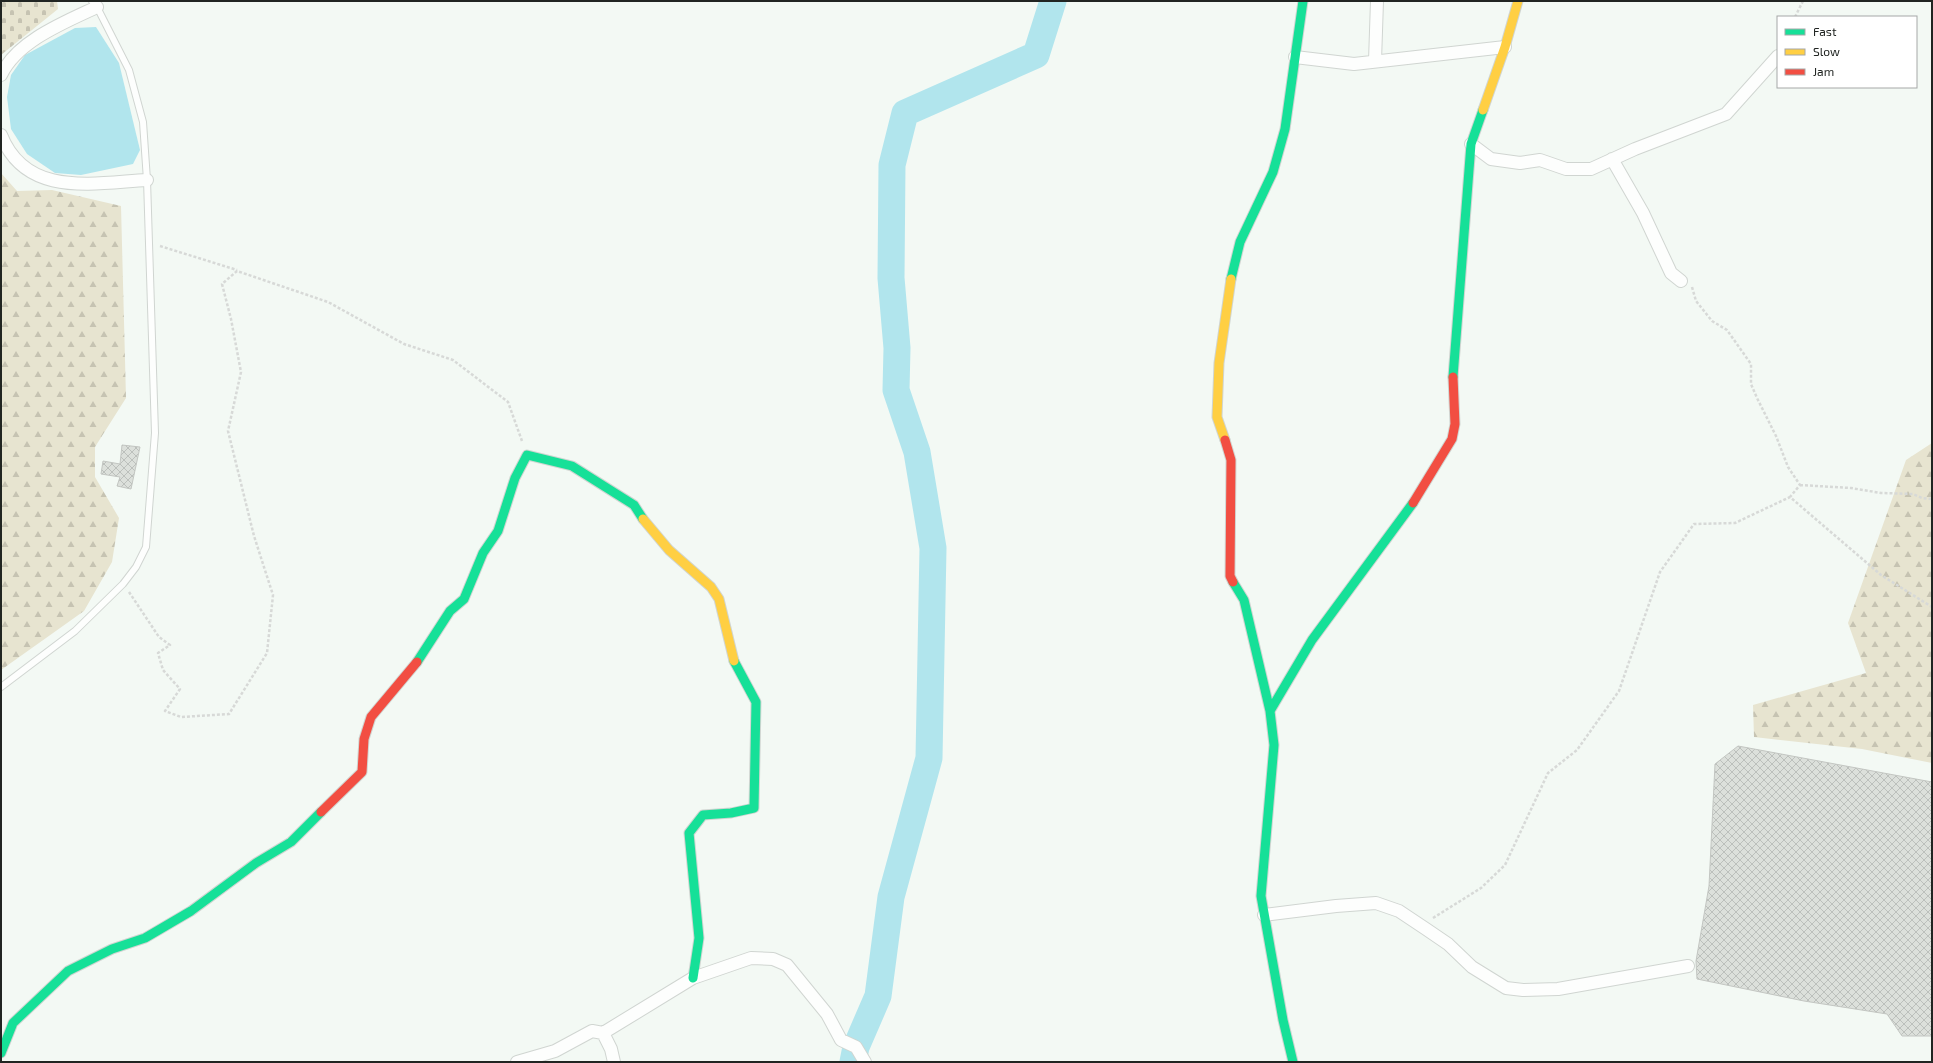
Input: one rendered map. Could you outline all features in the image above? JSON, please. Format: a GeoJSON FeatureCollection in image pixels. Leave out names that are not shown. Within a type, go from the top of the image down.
{"type":"FeatureCollection","features":[{"type":"Feature","properties":{"kind":"street"},"geometry":{"type":"LineString","coordinates":[[1293,1062],[1283,1020],[1261,896],[1274,745],[1270,711],[1244,600],[1230,576],[1231,460],[1218,417],[1219,363],[1231,280],[1240,242],[1273,172],[1285,129],[1303,1]]}},
{"type":"Feature","properties":{"kind":"street"},"geometry":{"type":"LineString","coordinates":[[1375,61],[1377,1]]}},
{"type":"Feature","properties":{"kind":"street"},"geometry":{"type":"LineString","coordinates":[[1270,711],[1312,640],[1405,516],[1452,439],[1455,424],[1453,375],[1471,144],[1505,47],[1518,1]]}},
{"type":"Feature","properties":{"kind":"street"},"geometry":{"type":"LineString","coordinates":[[1,75],[16,52],[95,4]]}},
{"type":"Feature","properties":{"kind":"street"},"geometry":{"type":"LineString","coordinates":[[1295,57],[1354,64],[1505,47]]}},
{"type":"Feature","properties":{"kind":"street"},"geometry":{"type":"LineString","coordinates":[[1471,144],[1491,159],[1520,163],[1540,160],[1566,169],[1591,169],[1635,148],[1726,114],[1777,57]]}},
{"type":"Feature","properties":{"kind":"street"},"geometry":{"type":"LineString","coordinates":[[1,135],[4,143],[22,166],[37,175],[56,183],[71,184],[147,180]]}},
{"type":"Feature","properties":{"kind":"street"},"geometry":{"type":"LineString","coordinates":[[1612,159],[1643,214],[1671,273],[1681,281]]}},
{"type":"Feature","properties":{"kind":"street"},"geometry":{"type":"LineString","coordinates":[[1,1053],[13,1023],[68,971],[112,949],[145,938],[191,911],[256,863],[291,842],[362,772],[364,739],[371,717],[412,670],[450,611],[464,599],[483,553],[498,531],[515,478],[527,455],[572,466],[634,505],[649,528],[710,587],[719,599],[732,657],[756,702],[754,808],[731,813],[703,815],[689,833],[699,938],[693,978]]}},
{"type":"Feature","properties":{"kind":"street"},"geometry":{"type":"LineString","coordinates":[[1264,915],[1336,906],[1376,904],[1399,911],[1410,918],[1448,944],[1472,967],[1506,988],[1523,990],[1558,989],[1688,966]]}},
{"type":"Feature","properties":{"kind":"street"},"geometry":{"type":"LineString","coordinates":[[516,1062],[555,1051],[592,1031],[603,1033],[693,978],[751,958],[773,959],[787,965],[827,1014],[841,1040],[856,1047],[865,1062]]}},
{"type":"Feature","properties":{"kind":"street"},"geometry":{"type":"LineString","coordinates":[[603,1033],[611,1049],[614,1062]]}},
{"type":"Feature","properties":{"kind":"lane"},"geometry":{"type":"LineString","coordinates":[[1,687],[75,631],[123,584],[136,567],[146,547],[155,434],[147,180],[143,122],[129,70],[95,4]]}},
{"type":"Feature","properties":{"kind":"path"},"geometry":{"type":"LineString","coordinates":[[1795,16],[1802,1]]}},
{"type":"Feature","properties":{"kind":"path"},"geometry":{"type":"LineString","coordinates":[[149,243],[328,302],[404,344],[453,360],[508,402],[527,455]]}},
{"type":"Feature","properties":{"kind":"path"},"geometry":{"type":"LineString","coordinates":[[123,584],[159,637],[170,645],[158,653],[163,670],[180,689],[165,711],[181,717],[229,714],[266,653],[274,594],[254,536],[228,431],[241,372],[231,319],[222,284],[237,271]]}},
{"type":"Feature","properties":{"kind":"path"},"geometry":{"type":"LineString","coordinates":[[1681,281],[1694,288],[1696,301],[1712,321],[1727,330],[1751,364],[1751,384],[1788,467],[1800,485]]}},
{"type":"Feature","properties":{"kind":"path"},"geometry":{"type":"LineString","coordinates":[[1428,920],[1480,888],[1505,865],[1548,773],[1577,750],[1619,691],[1660,572],[1694,524],[1735,524],[1790,497],[1800,485]]}},
{"type":"Feature","properties":{"kind":"path"},"geometry":{"type":"LineString","coordinates":[[1800,485],[1851,488],[1881,493],[1913,494],[1922,498],[1932,499]]}},
{"type":"Feature","properties":{"kind":"path"},"geometry":{"type":"LineString","coordinates":[[1790,497],[1881,575],[1932,607]]}},
{"type":"Feature","properties":{"kind":"green space"},"geometry":{"type":"Polygon","coordinates":[[[1,1],[57,1],[58,9],[1,55],[1,1]]]}},
{"type":"Feature","properties":{"kind":"green space"},"geometry":{"type":"Polygon","coordinates":[[[1,173],[17,191],[52,190],[121,206],[126,398],[95,447],[95,477],[119,518],[112,562],[84,611],[1,670],[1,173]]]}},
{"type":"Feature","properties":{"kind":"green space"},"geometry":{"type":"Polygon","coordinates":[[[1932,443],[1932,763],[1862,749],[1754,737],[1753,705],[1866,673],[1848,623],[1906,460],[1932,443]]]}},
{"type":"Feature","properties":{"kind":"water"},"geometry":{"type":"Polygon","coordinates":[[[96,27],[119,63],[140,150],[133,164],[81,175],[55,173],[27,154],[11,129],[7,97],[11,75],[25,55],[75,28],[96,27]]]}},
{"type":"Feature","properties":{"kind":"building"},"geometry":{"type":"Polygon","coordinates":[[[122,445],[140,447],[131,489],[117,486],[120,477],[101,474],[103,461],[120,464],[122,445]]]}},
{"type":"Feature","properties":{"kind":"building"},"geometry":{"type":"Polygon","coordinates":[[[1738,746],[1932,782],[1932,1036],[1902,1036],[1887,1014],[1804,1001],[1697,979],[1696,961],[1709,886],[1715,764],[1738,746]]]}},
{"type":"Feature","properties":{"kind":"waterway"},"geometry":{"type":"LineString","coordinates":[[853,1062],[856,1047],[878,996],[891,897],[929,758],[933,548],[917,452],[896,390],[897,348],[891,278],[892,165],[905,113],[1036,55],[1053,1]]}},
{"type":"Feature","properties":{"kind":"traffic: fast"},"geometry":{"type":"LineString","coordinates":[[1231,279],[1240,242],[1273,172],[1285,129],[1303,1]]}},
{"type":"Feature","properties":{"kind":"traffic: fast"},"geometry":{"type":"LineString","coordinates":[[1453,377],[1471,144],[1483,110]]}},
{"type":"Feature","properties":{"kind":"traffic: fast"},"geometry":{"type":"LineString","coordinates":[[417,662],[450,611],[464,599],[483,553],[498,531],[515,478],[527,455],[572,466],[634,505],[643,519]]}},
{"type":"Feature","properties":{"kind":"traffic: fast"},"geometry":{"type":"LineString","coordinates":[[1270,711],[1312,640],[1413,503]]}},
{"type":"Feature","properties":{"kind":"traffic: fast"},"geometry":{"type":"LineString","coordinates":[[1233,582],[1244,600],[1270,711],[1274,745],[1261,896],[1283,1020],[1293,1062]]}},
{"type":"Feature","properties":{"kind":"traffic: fast"},"geometry":{"type":"LineString","coordinates":[[693,978],[699,938],[689,833],[703,815],[731,813],[754,808],[756,702],[734,661]]}},
{"type":"Feature","properties":{"kind":"traffic: fast"},"geometry":{"type":"LineString","coordinates":[[1,1053],[13,1023],[68,971],[112,949],[145,938],[191,911],[256,863],[291,842],[321,812]]}},
{"type":"Feature","properties":{"kind":"traffic: slow"},"geometry":{"type":"LineString","coordinates":[[1483,110],[1505,47],[1518,1]]}},
{"type":"Feature","properties":{"kind":"traffic: slow"},"geometry":{"type":"LineString","coordinates":[[1225,440],[1217,417],[1219,363],[1231,279]]}},
{"type":"Feature","properties":{"kind":"traffic: slow"},"geometry":{"type":"LineString","coordinates":[[643,519],[669,550],[711,587],[719,599],[734,661]]}},
{"type":"Feature","properties":{"kind":"traffic: jam"},"geometry":{"type":"LineString","coordinates":[[1413,503],[1452,439],[1455,424],[1453,377]]}},
{"type":"Feature","properties":{"kind":"traffic: jam"},"geometry":{"type":"LineString","coordinates":[[1225,440],[1231,460],[1230,576],[1233,582]]}},
{"type":"Feature","properties":{"kind":"traffic: jam"},"geometry":{"type":"LineString","coordinates":[[321,812],[362,772],[364,739],[371,717],[417,662]]}}]}
